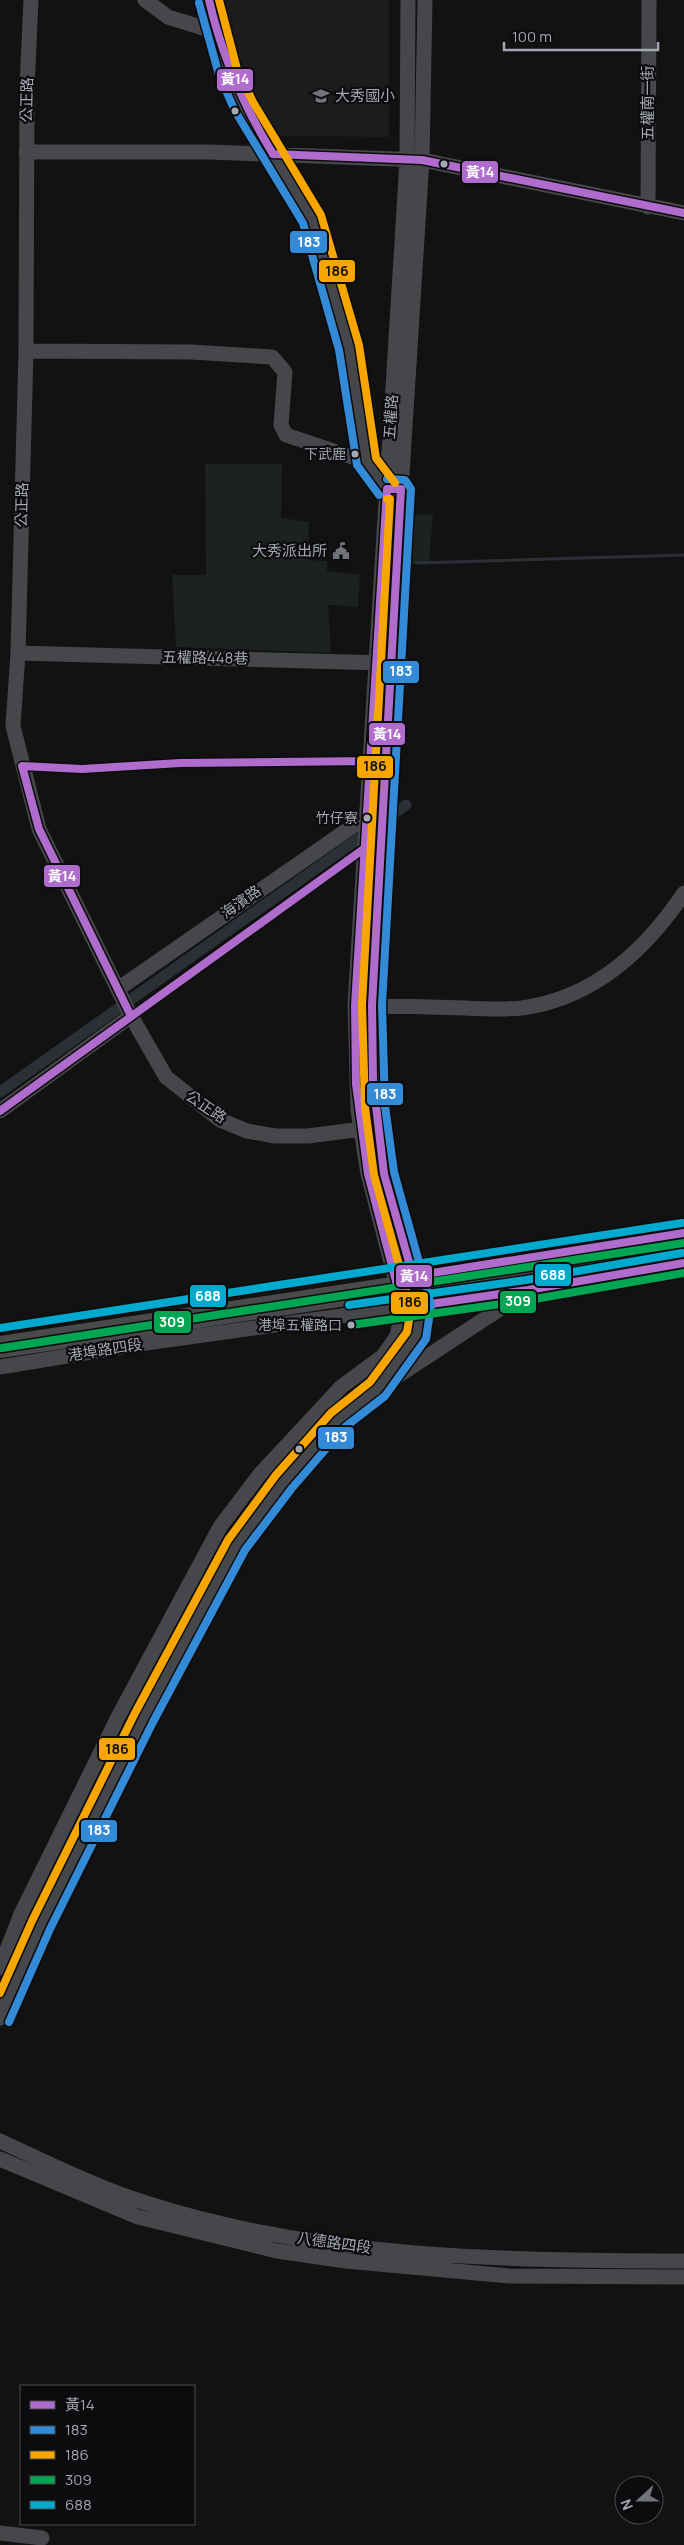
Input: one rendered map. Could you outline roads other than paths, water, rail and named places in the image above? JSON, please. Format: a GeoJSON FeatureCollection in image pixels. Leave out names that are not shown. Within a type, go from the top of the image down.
{"type":"FeatureCollection","features":[{"type":"Feature","properties":{"kind":"highway"},"geometry":{"type":"LineString","coordinates":[[0,1347],[684,1244]]}},
{"type":"Feature","properties":{"kind":"highway"},"geometry":{"type":"LineString","coordinates":[[0,1359],[684,1257]]}},
{"type":"Feature","properties":{"kind":"street","name":"公正路"},"geometry":{"type":"LineString","coordinates":[[32,0],[26,152],[26,350],[18,653],[13,726],[39,829],[131,1016],[166,1077],[220,1120],[247,1131],[275,1136],[308,1136],[378,1127]]}},
{"type":"Feature","properties":{"kind":"street"},"geometry":{"type":"LineString","coordinates":[[145,0],[168,17],[216,32]]}},
{"type":"Feature","properties":{"kind":"street"},"geometry":{"type":"LineString","coordinates":[[209,0],[228,72],[244,107],[312,219],[349,348],[367,462]]}},
{"type":"Feature","properties":{"kind":"street","name":"五權路"},"geometry":{"type":"LineString","coordinates":[[408,0],[414,160]]}},
{"type":"Feature","properties":{"kind":"street","name":"五權路"},"geometry":{"type":"LineString","coordinates":[[421,1306],[384,1174],[373,1080],[372,1005],[384,663],[393,489],[425,0]]}},
{"type":"Feature","properties":{"kind":"street","name":"五權南一街"},"geometry":{"type":"LineString","coordinates":[[648,207],[649,0]]}},
{"type":"Feature","properties":{"kind":"street"},"geometry":{"type":"LineString","coordinates":[[26,152],[273,154],[414,160],[499,174],[648,207],[684,213]]}},
{"type":"Feature","properties":{"kind":"street"},"geometry":{"type":"LineString","coordinates":[[26,350],[191,352],[272,357],[285,372],[281,425],[286,435],[367,462],[393,489]]}},
{"type":"Feature","properties":{"kind":"street","name":"五權路448巷"},"geometry":{"type":"LineString","coordinates":[[18,653],[384,663]]}},
{"type":"Feature","properties":{"kind":"street","name":"五權路"},"geometry":{"type":"LineString","coordinates":[[384,663],[366,817],[355,1005],[356,1084],[368,1174],[402,1308]]}},
{"type":"Feature","properties":{"kind":"street","name":"海濱路"},"geometry":{"type":"LineString","coordinates":[[118,989],[366,817]]}},
{"type":"Feature","properties":{"kind":"street"},"geometry":{"type":"LineString","coordinates":[[355,1005],[520,1008],[545,1004],[564,997],[606,976],[633,956],[667,918],[684,893]]}},
{"type":"Feature","properties":{"kind":"street"},"geometry":{"type":"LineString","coordinates":[[0,1110],[131,1016]]}},
{"type":"Feature","properties":{"kind":"street","name":"港埠路四段"},"geometry":{"type":"LineString","coordinates":[[0,1338],[684,1233]]}},
{"type":"Feature","properties":{"kind":"street","name":"港埠路四段"},"geometry":{"type":"LineString","coordinates":[[0,1367],[146,1343],[528,1290],[684,1263]]}},
{"type":"Feature","properties":{"kind":"street"},"geometry":{"type":"LineString","coordinates":[[0,2018],[41,1925],[144,1717],[237,1546],[267,1504],[338,1420],[377,1389],[528,1290]]}},
{"type":"Feature","properties":{"kind":"street"},"geometry":{"type":"LineString","coordinates":[[377,1389],[416,1336],[421,1306]]}},
{"type":"Feature","properties":{"kind":"street"},"geometry":{"type":"LineString","coordinates":[[0,1968],[21,1914],[118,1717],[220,1527],[260,1474],[341,1387],[382,1356],[396,1336],[402,1308]]}},
{"type":"Feature","properties":{"kind":"street","name":"八德路四段"},"geometry":{"type":"LineString","coordinates":[[0,2141],[68,2172],[145,2203],[236,2234],[276,2251],[346,2261],[509,2276],[684,2277]]}},
{"type":"Feature","properties":{"kind":"street","name":"八德路四段"},"geometry":{"type":"LineString","coordinates":[[0,2159],[138,2217],[236,2234],[509,2260],[684,2261]]}},
{"type":"Feature","properties":{"kind":"street"},"geometry":{"type":"LineString","coordinates":[[509,2260],[509,2276]]}},
{"type":"Feature","properties":{"kind":"street"},"geometry":{"type":"LineString","coordinates":[[1,2537],[42,2538]]}},
{"type":"Feature","properties":{"kind":"waterway"},"geometry":{"type":"LineString","coordinates":[[416,563],[684,555]]}},
{"type":"Feature","properties":{"kind":"waterway"},"geometry":{"type":"LineString","coordinates":[[0,1092],[406,805]]}},
{"type":"Feature","properties":{"kind":"place","name":"大秀國小"},"geometry":{"type":"Point","coordinates":[321,96]}},
{"type":"Feature","properties":{"kind":"place","name":"下武鹿"},"geometry":{"type":"Point","coordinates":[355,454]}},
{"type":"Feature","properties":{"kind":"place","name":"大秀派出所"},"geometry":{"type":"Point","coordinates":[341,551]}},
{"type":"Feature","properties":{"kind":"place","name":"竹仔寮"},"geometry":{"type":"Point","coordinates":[367,818]}},
{"type":"Feature","properties":{"kind":"place","name":"港埠五權路口"},"geometry":{"type":"Point","coordinates":[351,1325]}}]}
